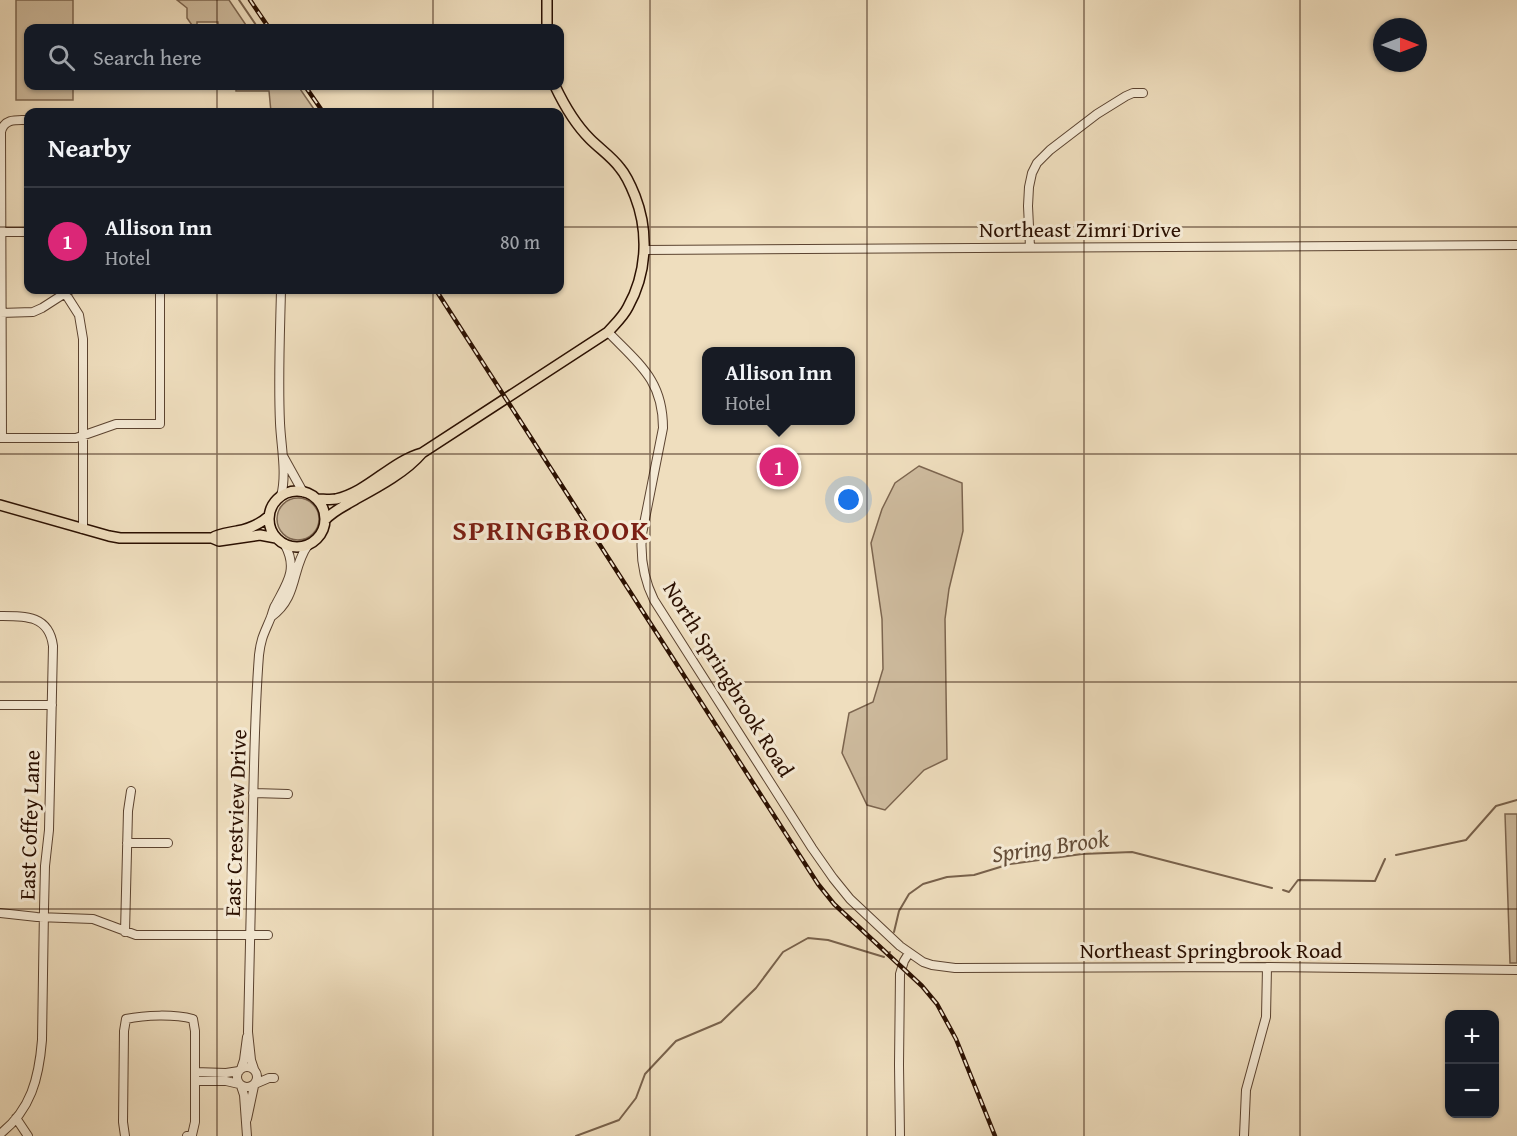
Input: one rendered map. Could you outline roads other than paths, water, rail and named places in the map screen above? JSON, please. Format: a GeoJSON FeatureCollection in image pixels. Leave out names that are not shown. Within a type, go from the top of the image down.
{"type":"FeatureCollection","features":[{"type":"Feature","properties":{"kind":"main road"},"geometry":{"type":"LineString","coordinates":[[547,0],[547,24]]}},
{"type":"Feature","properties":{"kind":"main road"},"geometry":{"type":"LineString","coordinates":[[317,499],[324,511],[325,520],[321,534],[315,541],[301,547],[285,545],[276,538],[269,516],[273,505],[281,496],[292,491],[303,492],[317,499],[333,499],[349,494],[410,457],[422,453],[608,332],[624,314],[635,293],[644,263],[642,219],[638,205],[621,168],[581,129],[557,90]]}},
{"type":"Feature","properties":{"kind":"main road"},"geometry":{"type":"LineString","coordinates":[[325,520],[337,509],[366,494],[413,463],[422,453]]}},
{"type":"Feature","properties":{"kind":"main road"},"geometry":{"type":"LineString","coordinates":[[0,505],[120,538],[212,538],[219,541],[260,536],[276,538]]}},
{"type":"Feature","properties":{"kind":"main road"},"geometry":{"type":"LineString","coordinates":[[212,538],[218,534],[257,525],[269,516]]}},
{"type":"Feature","properties":{"kind":"street"},"geometry":{"type":"LineString","coordinates":[[1030,247],[1029,187],[1037,163],[1096,114],[1126,96],[1143,93]]}},
{"type":"Feature","properties":{"kind":"street"},"geometry":{"type":"LineString","coordinates":[[24,120],[11,120],[5,123],[1,132],[1,438],[76,438],[116,424],[160,424],[160,294]]}},
{"type":"Feature","properties":{"kind":"street"},"geometry":{"type":"LineString","coordinates":[[1,232],[24,232]]}},
{"type":"Feature","properties":{"kind":"street","name":"Northeast Zimri Drive"},"geometry":{"type":"LineString","coordinates":[[644,250],[1517,245]]}},
{"type":"Feature","properties":{"kind":"street"},"geometry":{"type":"LineString","coordinates":[[1,313],[33,312],[63,294]]}},
{"type":"Feature","properties":{"kind":"street"},"geometry":{"type":"LineString","coordinates":[[68,294],[79,315],[83,339],[83,529]]}},
{"type":"Feature","properties":{"kind":"street"},"geometry":{"type":"LineString","coordinates":[[281,294],[280,422],[284,481],[281,496]]}},
{"type":"Feature","properties":{"kind":"street","name":"North Springbrook Road"},"geometry":{"type":"LineString","coordinates":[[608,332],[651,378],[663,412],[663,428],[642,534],[642,568],[649,589],[660,610],[833,878],[861,911],[909,953]]}},
{"type":"Feature","properties":{"kind":"street"},"geometry":{"type":"LineString","coordinates":[[283,456],[303,492]]}},
{"type":"Feature","properties":{"kind":"street","name":"East Crestview Drive"},"geometry":{"type":"LineString","coordinates":[[240,1070],[244,1060],[248,1032],[254,750],[260,649],[274,605],[285,590],[289,579],[291,559],[285,545]]}},
{"type":"Feature","properties":{"kind":"street","name":"East Crestview Drive"},"geometry":{"type":"LineString","coordinates":[[271,617],[280,610],[289,596],[300,560],[308,545]]}},
{"type":"Feature","properties":{"kind":"street","name":"East Coffey Lane"},"geometry":{"type":"LineString","coordinates":[[0,616],[29,617],[43,624],[50,633],[53,646],[40,1067],[26,1105],[0,1134]]}},
{"type":"Feature","properties":{"kind":"street"},"geometry":{"type":"LineString","coordinates":[[0,705],[52,705]]}},
{"type":"Feature","properties":{"kind":"street"},"geometry":{"type":"LineString","coordinates":[[125,932],[128,811],[131,791]]}},
{"type":"Feature","properties":{"kind":"street"},"geometry":{"type":"LineString","coordinates":[[253,793],[288,794]]}},
{"type":"Feature","properties":{"kind":"street"},"geometry":{"type":"LineString","coordinates":[[127,843],[168,843]]}},
{"type":"Feature","properties":{"kind":"street"},"geometry":{"type":"LineString","coordinates":[[0,913],[93,919],[136,935],[268,935]]}},
{"type":"Feature","properties":{"kind":"street"},"geometry":{"type":"LineString","coordinates":[[900,1136],[900,974],[909,953]]}},
{"type":"Feature","properties":{"kind":"street","name":"Northeast Springbrook Road"},"geometry":{"type":"LineString","coordinates":[[909,953],[932,965],[955,968],[1267,967],[1517,970]]}},
{"type":"Feature","properties":{"kind":"street"},"geometry":{"type":"LineString","coordinates":[[1244,1136],[1246,1090],[1266,1017],[1267,967]]}},
{"type":"Feature","properties":{"kind":"street"},"geometry":{"type":"LineString","coordinates":[[125,1136],[123,1122],[126,1019],[182,1016],[193,1019],[195,1031],[195,1122],[192,1135],[187,1136]]}},
{"type":"Feature","properties":{"kind":"street","name":"East Crestview Drive"},"geometry":{"type":"LineString","coordinates":[[248,1032],[251,1060],[255,1070]]}},
{"type":"Feature","properties":{"kind":"street"},"geometry":{"type":"LineString","coordinates":[[247,1067],[271,1078],[247,1088],[226,1081],[195,1076],[226,1073],[247,1067]]}},
{"type":"Feature","properties":{"kind":"street"},"geometry":{"type":"LineString","coordinates":[[240,1070],[237,1077],[244,1095],[247,1136]]}},
{"type":"Feature","properties":{"kind":"street"},"geometry":{"type":"LineString","coordinates":[[247,1121],[258,1078],[255,1070]]}},
{"type":"Feature","properties":{"kind":"street"},"geometry":{"type":"LineString","coordinates":[[16,1118],[28,1136]]}},
{"type":"Feature","properties":{"kind":"waterway"},"geometry":{"type":"LineString","coordinates":[[239,0],[255,24]]}},
{"type":"Feature","properties":{"kind":"waterway","name":"Spring Brook"},"geometry":{"type":"LineString","coordinates":[[1396,855],[1466,840],[1496,806],[1517,800]]}},
{"type":"Feature","properties":{"kind":"waterway","name":"Spring Brook"},"geometry":{"type":"LineString","coordinates":[[894,932],[899,911],[909,894],[923,884],[947,877],[974,875],[1010,864],[1082,854],[1132,852],[1272,888]]}},
{"type":"Feature","properties":{"kind":"waterway","name":"Spring Brook"},"geometry":{"type":"LineString","coordinates":[[1283,890],[1289,892],[1298,880],[1375,881],[1385,859]]}},
{"type":"Feature","properties":{"kind":"waterway","name":"Spring Brook"},"geometry":{"type":"LineString","coordinates":[[576,1136],[619,1120],[636,1098],[645,1074],[676,1041],[721,1022],[756,988],[783,952],[808,938],[828,940],[884,957]]}},
{"type":"Feature","properties":{"kind":"railway"},"geometry":{"type":"LineString","coordinates":[[250,0],[266,24]]}},
{"type":"Feature","properties":{"kind":"railway"},"geometry":{"type":"LineString","coordinates":[[308,90],[320,108]]}},
{"type":"Feature","properties":{"kind":"railway"},"geometry":{"type":"LineString","coordinates":[[439,294],[818,884],[834,904],[922,986],[937,1004],[956,1039],[995,1136]]}},
{"type":"Feature","properties":{"kind":"place","name":"Allison Inn"},"geometry":{"type":"Point","coordinates":[779,467]}},
{"type":"Feature","properties":{"kind":"district","name":"SPRINGBROOK"},"geometry":{"type":"Point","coordinates":[551,529]}}]}
